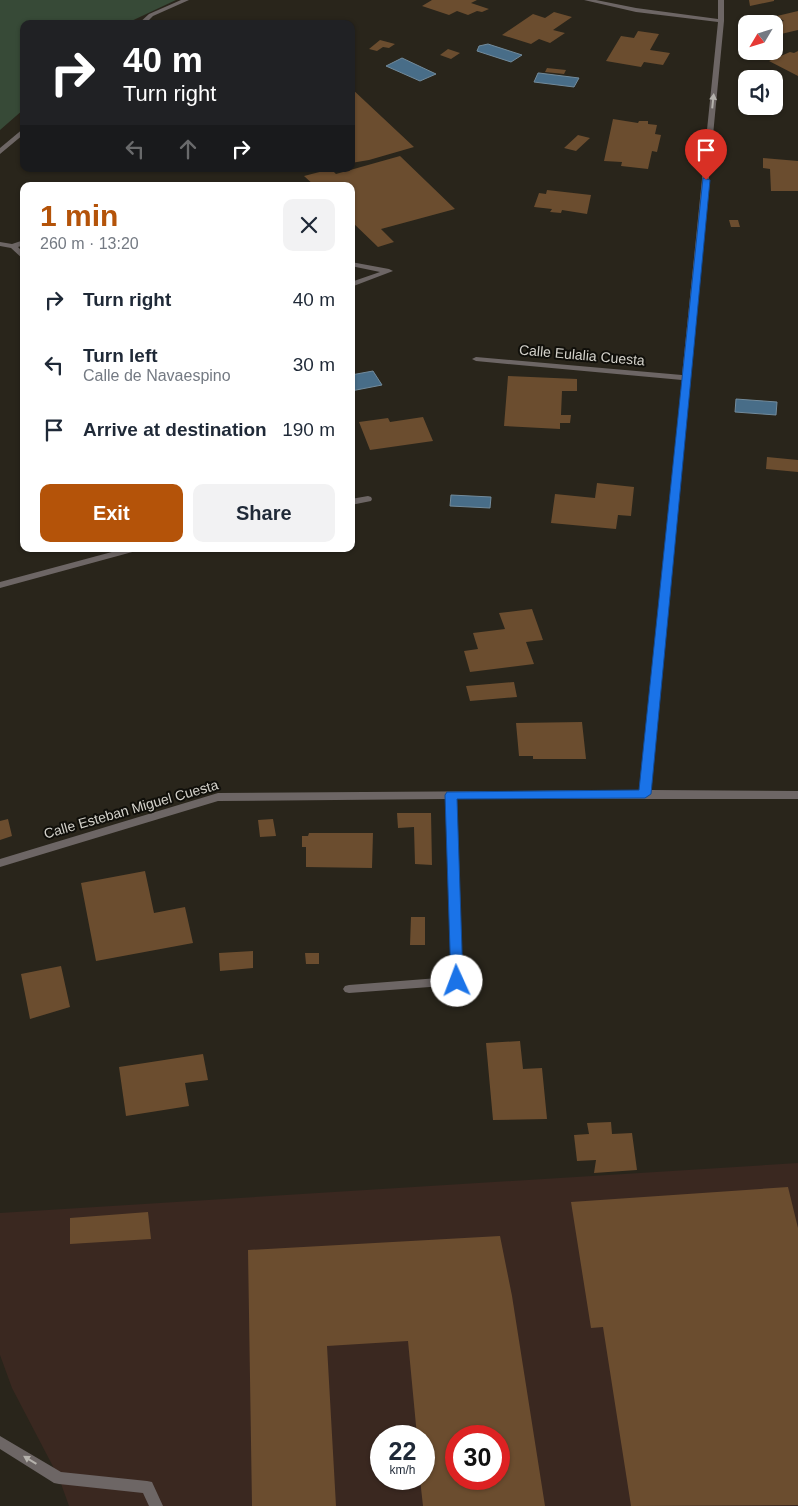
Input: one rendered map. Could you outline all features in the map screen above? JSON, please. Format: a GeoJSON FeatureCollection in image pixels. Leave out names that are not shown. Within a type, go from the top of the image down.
{"type":"FeatureCollection","features":[{"type":"Feature","properties":{"kind":"street"},"geometry":{"type":"LineString","coordinates":[[145,20],[151,15],[186,0]]}},
{"type":"Feature","properties":{"kind":"street"},"geometry":{"type":"LineString","coordinates":[[587,0],[636,10],[721,22]]}},
{"type":"Feature","properties":{"kind":"street"},"geometry":{"type":"LineString","coordinates":[[645,794],[721,22],[721,0]]}},
{"type":"Feature","properties":{"kind":"street"},"geometry":{"type":"LineString","coordinates":[[0,152],[20,134]]}},
{"type":"Feature","properties":{"kind":"street"},"geometry":{"type":"LineString","coordinates":[[0,244],[13,246],[20,243]]}},
{"type":"Feature","properties":{"kind":"street"},"geometry":{"type":"LineString","coordinates":[[13,246],[20,254]]}},
{"type":"Feature","properties":{"kind":"street"},"geometry":{"type":"LineString","coordinates":[[355,265],[388,271],[355,283]]}},
{"type":"Feature","properties":{"kind":"street","name":"Calle Eulalia Cuesta"},"geometry":{"type":"LineString","coordinates":[[476,359],[686,378]]}},
{"type":"Feature","properties":{"kind":"street"},"geometry":{"type":"LineString","coordinates":[[355,501],[368,499]]}},
{"type":"Feature","properties":{"kind":"street"},"geometry":{"type":"LineString","coordinates":[[0,585],[121,552]]}},
{"type":"Feature","properties":{"kind":"street","name":"Calle Esteban Miguel Cuesta"},"geometry":{"type":"LineString","coordinates":[[0,862],[218,797],[645,794],[798,795]]}},
{"type":"Feature","properties":{"kind":"street"},"geometry":{"type":"LineString","coordinates":[[349,990],[457,981],[451,795]]}},
{"type":"Feature","properties":{"kind":"street"},"geometry":{"type":"LineString","coordinates":[[0,1442],[59,1478],[147,1487],[156,1506]]}},
{"type":"Feature","properties":{"kind":"shaded area"},"geometry":{"type":"Polygon","coordinates":[[[798,1163],[798,1506],[69,1506],[59,1478],[12,1388],[0,1355],[0,1213],[798,1163]]]}},
{"type":"Feature","properties":{"kind":"green space"},"geometry":{"type":"Polygon","coordinates":[[[0,0],[176,0],[134,20],[20,20],[20,112],[0,130],[0,0]]]}},
{"type":"Feature","properties":{"kind":"water"},"geometry":{"type":"Polygon","coordinates":[[[488,44],[522,55],[511,62],[477,51],[479,46],[488,44]]]}},
{"type":"Feature","properties":{"kind":"water"},"geometry":{"type":"Polygon","coordinates":[[[402,58],[436,74],[420,81],[386,66],[402,58]]]}},
{"type":"Feature","properties":{"kind":"water"},"geometry":{"type":"Polygon","coordinates":[[[538,73],[579,78],[574,87],[534,82],[538,73]]]}},
{"type":"Feature","properties":{"kind":"water"},"geometry":{"type":"Polygon","coordinates":[[[373,371],[382,385],[355,390],[355,374],[373,371]]]}},
{"type":"Feature","properties":{"kind":"water"},"geometry":{"type":"Polygon","coordinates":[[[736,399],[777,402],[776,415],[735,412],[736,399]]]}},
{"type":"Feature","properties":{"kind":"water"},"geometry":{"type":"Polygon","coordinates":[[[451,495],[491,497],[490,508],[450,506],[451,495]]]}},
{"type":"Feature","properties":{"kind":"building"},"geometry":{"type":"Polygon","coordinates":[[[432,0],[477,0],[471,3],[489,9],[468,15],[457,11],[449,15],[422,6],[432,0]]]}},
{"type":"Feature","properties":{"kind":"building"},"geometry":{"type":"Polygon","coordinates":[[[749,0],[774,0],[774,1],[750,6],[749,0]]]}},
{"type":"Feature","properties":{"kind":"building"},"geometry":{"type":"Polygon","coordinates":[[[798,11],[798,30],[783,34],[784,21],[783,15],[781,15],[798,11]]]}},
{"type":"Feature","properties":{"kind":"building"},"geometry":{"type":"Polygon","coordinates":[[[554,12],[572,17],[553,30],[565,33],[550,43],[539,39],[531,44],[502,35],[533,14],[545,18],[554,12]]]}},
{"type":"Feature","properties":{"kind":"building"},"geometry":{"type":"Polygon","coordinates":[[[638,31],[659,34],[650,50],[670,53],[663,65],[644,62],[641,67],[606,61],[621,36],[634,38],[638,31]]]}},
{"type":"Feature","properties":{"kind":"building"},"geometry":{"type":"Polygon","coordinates":[[[380,40],[395,44],[389,48],[383,47],[377,51],[369,49],[380,40]]]}},
{"type":"Feature","properties":{"kind":"building"},"geometry":{"type":"Polygon","coordinates":[[[448,49],[460,53],[451,59],[440,55],[448,49]]]}},
{"type":"Feature","properties":{"kind":"building"},"geometry":{"type":"Polygon","coordinates":[[[798,51],[798,76],[769,61],[783,60],[783,55],[790,52],[798,51]]]}},
{"type":"Feature","properties":{"kind":"building"},"geometry":{"type":"Polygon","coordinates":[[[547,68],[566,70],[564,74],[545,72],[547,68]]]}},
{"type":"Feature","properties":{"kind":"building"},"geometry":{"type":"Polygon","coordinates":[[[355,92],[414,147],[355,162],[355,92]]]}},
{"type":"Feature","properties":{"kind":"building"},"geometry":{"type":"Polygon","coordinates":[[[613,119],[638,123],[639,121],[648,121],[648,124],[657,125],[655,134],[661,135],[657,152],[652,151],[648,169],[621,166],[622,162],[604,161],[613,119]]]}},
{"type":"Feature","properties":{"kind":"building"},"geometry":{"type":"Polygon","coordinates":[[[578,135],[590,138],[576,151],[564,148],[578,135]]]}},
{"type":"Feature","properties":{"kind":"building"},"geometry":{"type":"Polygon","coordinates":[[[400,156],[455,209],[381,229],[394,242],[378,247],[355,225],[355,182],[311,182],[304,176],[319,172],[334,172],[336,174],[355,172],[355,169],[400,156]]]}},
{"type":"Feature","properties":{"kind":"building"},"geometry":{"type":"Polygon","coordinates":[[[763,158],[798,161],[798,191],[771,191],[770,169],[763,168],[763,158]]]}},
{"type":"Feature","properties":{"kind":"building"},"geometry":{"type":"Polygon","coordinates":[[[547,190],[591,195],[587,214],[562,210],[561,213],[550,212],[552,209],[534,207],[539,193],[546,194],[547,190]]]}},
{"type":"Feature","properties":{"kind":"building"},"geometry":{"type":"Polygon","coordinates":[[[729,220],[738,220],[740,227],[731,227],[729,220]]]}},
{"type":"Feature","properties":{"kind":"building"},"geometry":{"type":"Polygon","coordinates":[[[508,376],[577,379],[577,391],[562,391],[561,415],[571,415],[570,423],[560,423],[560,429],[504,426],[508,376]]]}},
{"type":"Feature","properties":{"kind":"building"},"geometry":{"type":"Polygon","coordinates":[[[423,417],[433,441],[370,450],[359,422],[388,418],[390,422],[423,417]]]}},
{"type":"Feature","properties":{"kind":"building"},"geometry":{"type":"Polygon","coordinates":[[[767,457],[798,460],[798,472],[766,469],[767,457]]]}},
{"type":"Feature","properties":{"kind":"building"},"geometry":{"type":"Polygon","coordinates":[[[597,483],[634,487],[631,516],[618,515],[616,529],[551,523],[555,494],[595,498],[597,483]]]}},
{"type":"Feature","properties":{"kind":"building"},"geometry":{"type":"Polygon","coordinates":[[[532,609],[543,640],[526,642],[534,664],[470,672],[464,651],[478,649],[473,633],[505,629],[499,613],[532,609]]]}},
{"type":"Feature","properties":{"kind":"building"},"geometry":{"type":"Polygon","coordinates":[[[514,682],[517,697],[470,701],[466,686],[514,682]]]}},
{"type":"Feature","properties":{"kind":"building"},"geometry":{"type":"Polygon","coordinates":[[[582,722],[586,759],[533,759],[533,756],[519,756],[516,723],[582,722]]]}},
{"type":"Feature","properties":{"kind":"building"},"geometry":{"type":"Polygon","coordinates":[[[397,813],[431,813],[432,865],[415,864],[414,827],[398,828],[397,813]]]}},
{"type":"Feature","properties":{"kind":"building"},"geometry":{"type":"Polygon","coordinates":[[[8,819],[12,836],[0,840],[0,821],[8,819]]]}},
{"type":"Feature","properties":{"kind":"building"},"geometry":{"type":"Polygon","coordinates":[[[273,819],[276,836],[260,837],[258,820],[273,819]]]}},
{"type":"Feature","properties":{"kind":"building"},"geometry":{"type":"Polygon","coordinates":[[[309,833],[373,833],[372,868],[306,867],[306,847],[302,847],[302,836],[308,836],[309,833]]]}},
{"type":"Feature","properties":{"kind":"building"},"geometry":{"type":"Polygon","coordinates":[[[145,871],[154,913],[185,907],[193,943],[96,961],[81,883],[145,871]]]}},
{"type":"Feature","properties":{"kind":"building"},"geometry":{"type":"Polygon","coordinates":[[[411,917],[425,917],[425,945],[410,945],[411,917]]]}},
{"type":"Feature","properties":{"kind":"building"},"geometry":{"type":"Polygon","coordinates":[[[253,951],[253,968],[220,971],[219,953],[253,951]]]}},
{"type":"Feature","properties":{"kind":"building"},"geometry":{"type":"Polygon","coordinates":[[[305,953],[319,953],[319,964],[306,964],[305,953]]]}},
{"type":"Feature","properties":{"kind":"building"},"geometry":{"type":"Polygon","coordinates":[[[61,966],[70,1007],[30,1019],[21,974],[61,966]]]}},
{"type":"Feature","properties":{"kind":"building"},"geometry":{"type":"Polygon","coordinates":[[[520,1041],[523,1069],[542,1068],[547,1119],[493,1120],[486,1043],[520,1041]]]}},
{"type":"Feature","properties":{"kind":"building"},"geometry":{"type":"Polygon","coordinates":[[[203,1054],[208,1080],[185,1083],[189,1106],[126,1116],[119,1067],[203,1054]]]}},
{"type":"Feature","properties":{"kind":"building"},"geometry":{"type":"Polygon","coordinates":[[[611,1122],[612,1134],[632,1133],[637,1170],[594,1173],[596,1160],[577,1161],[574,1135],[589,1134],[587,1123],[611,1122]]]}},
{"type":"Feature","properties":{"kind":"building"},"geometry":{"type":"Polygon","coordinates":[[[788,1187],[798,1228],[798,1505],[631,1506],[603,1327],[591,1328],[571,1202],[788,1187]]]}},
{"type":"Feature","properties":{"kind":"building"},"geometry":{"type":"Polygon","coordinates":[[[148,1212],[151,1239],[70,1244],[70,1218],[148,1212]]]}},
{"type":"Feature","properties":{"kind":"building"},"geometry":{"type":"Polygon","coordinates":[[[500,1236],[512,1296],[545,1506],[423,1506],[421,1490],[435,1490],[435,1425],[416,1425],[408,1341],[327,1346],[336,1506],[252,1506],[248,1250],[500,1236]]]}},
{"type":"Feature","properties":{"kind":"route"},"geometry":{"type":"LineString","coordinates":[[457,981],[451,795],[645,794],[706,180]]}}]}
